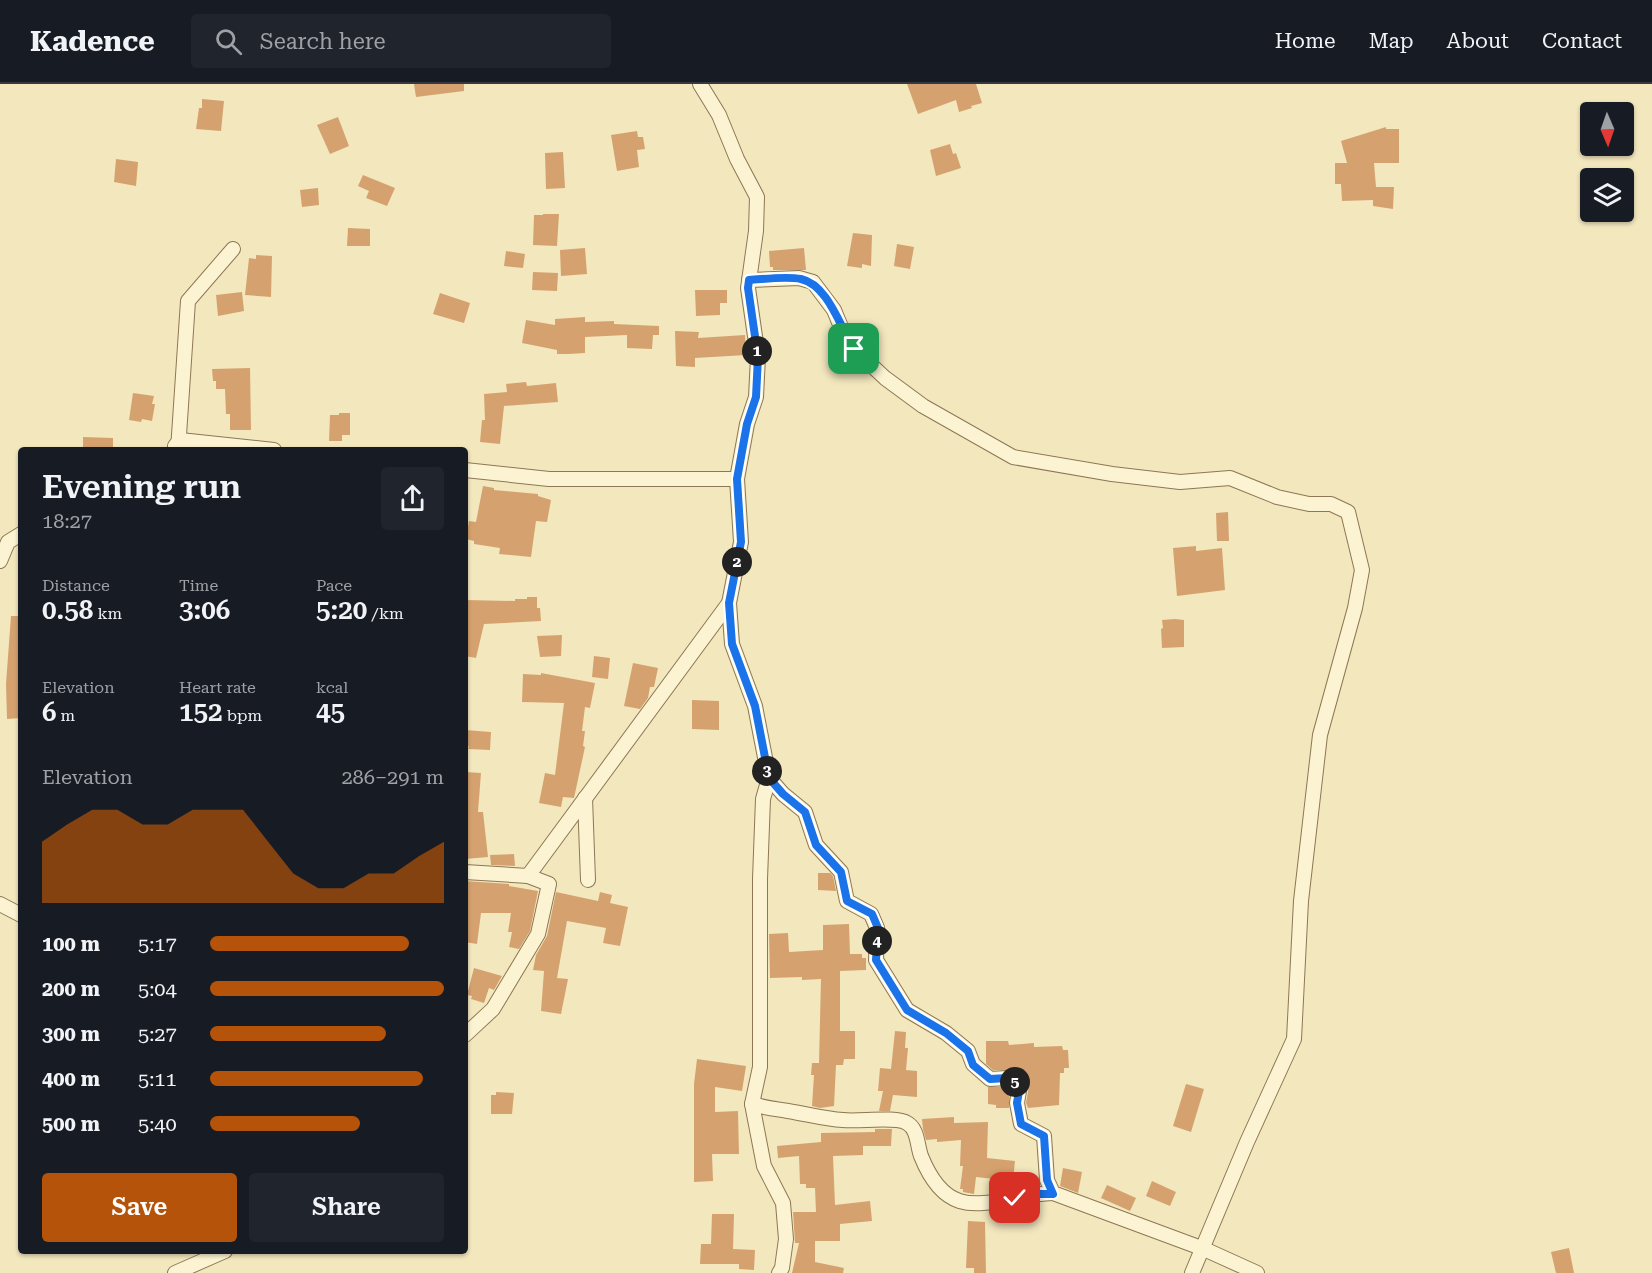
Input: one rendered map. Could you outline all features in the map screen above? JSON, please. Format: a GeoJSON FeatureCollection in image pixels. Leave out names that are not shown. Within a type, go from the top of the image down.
{"type":"FeatureCollection","features":[{"type":"Feature","properties":{"kind":"street"},"geometry":{"type":"LineString","coordinates":[[700,84],[719,115],[737,159],[757,197],[756,231],[748,288],[758,357],[756,397],[747,424],[737,479],[741,542],[729,603],[732,644],[755,706],[769,778],[763,799],[760,879],[760,1067],[752,1104],[764,1166],[783,1203],[786,1239],[782,1268],[778,1273]]}},
{"type":"Feature","properties":{"kind":"street"},"geometry":{"type":"LineString","coordinates":[[177,447],[188,301],[233,249]]}},
{"type":"Feature","properties":{"kind":"street"},"geometry":{"type":"LineString","coordinates":[[749,280],[799,278],[813,282],[834,310],[843,332],[854,349],[885,378],[923,406],[1013,457],[1112,474],[1180,482],[1230,478],[1276,497],[1309,504],[1331,504],[1348,512],[1362,570],[1355,608],[1320,735],[1301,901],[1294,1039],[1247,1142],[1192,1273]]}},
{"type":"Feature","properties":{"kind":"street"},"geometry":{"type":"LineString","coordinates":[[468,470],[549,479],[737,479]]}},
{"type":"Feature","properties":{"kind":"street"},"geometry":{"type":"LineString","coordinates":[[0,561],[8,542],[18,536]]}},
{"type":"Feature","properties":{"kind":"street"},"geometry":{"type":"LineString","coordinates":[[528,876],[729,603]]}},
{"type":"Feature","properties":{"kind":"street"},"geometry":{"type":"LineString","coordinates":[[769,778],[783,794],[805,812],[816,845],[841,872],[847,901],[872,914],[878,928],[876,960],[907,1010],[946,1033],[968,1051],[973,1065],[990,1079],[1007,1078],[1020,1085],[1017,1103],[1021,1124],[1044,1136],[1047,1180],[1053,1194]]}},
{"type":"Feature","properties":{"kind":"street"},"geometry":{"type":"LineString","coordinates":[[585,798],[588,880]]}},
{"type":"Feature","properties":{"kind":"street"},"geometry":{"type":"LineString","coordinates":[[468,872],[528,876],[549,884],[538,934],[493,1009],[468,1032]]}},
{"type":"Feature","properties":{"kind":"street"},"geometry":{"type":"LineString","coordinates":[[0,904],[18,913]]}},
{"type":"Feature","properties":{"kind":"street"},"geometry":{"type":"LineString","coordinates":[[752,1104],[772,1110],[842,1120],[897,1119],[908,1123],[914,1129],[920,1154],[935,1184],[944,1194],[962,1203],[982,1205],[1036,1194],[1053,1194],[1204,1249],[1257,1273]]}},
{"type":"Feature","properties":{"kind":"street"},"geometry":{"type":"LineString","coordinates":[[175,1273],[218,1254]]}},
{"type":"Feature","properties":{"kind":"building"},"geometry":{"type":"Polygon","coordinates":[[[414,84],[464,84],[464,91],[416,97],[414,84]]]}},
{"type":"Feature","properties":{"kind":"building"},"geometry":{"type":"Polygon","coordinates":[[[907,84],[976,84],[982,103],[959,112],[956,100],[918,114],[907,84]]]}},
{"type":"Feature","properties":{"kind":"building"},"geometry":{"type":"Polygon","coordinates":[[[202,99],[224,101],[221,131],[196,129],[202,99]]]}},
{"type":"Feature","properties":{"kind":"building"},"geometry":{"type":"Polygon","coordinates":[[[338,117],[349,146],[330,154],[317,125],[338,117]]]}},
{"type":"Feature","properties":{"kind":"building"},"geometry":{"type":"Polygon","coordinates":[[[1386,127],[1386,129],[1399,129],[1399,163],[1374,163],[1376,187],[1394,187],[1393,209],[1373,206],[1373,200],[1342,201],[1341,184],[1335,184],[1335,163],[1347,163],[1341,141],[1386,127]]]}},
{"type":"Feature","properties":{"kind":"building"},"geometry":{"type":"Polygon","coordinates":[[[637,131],[638,137],[643,137],[645,149],[637,150],[639,167],[617,171],[611,135],[637,131]]]}},
{"type":"Feature","properties":{"kind":"building"},"geometry":{"type":"Polygon","coordinates":[[[950,144],[961,168],[936,176],[930,150],[950,144]]]}},
{"type":"Feature","properties":{"kind":"building"},"geometry":{"type":"Polygon","coordinates":[[[563,152],[565,188],[546,189],[545,153],[563,152]]]}},
{"type":"Feature","properties":{"kind":"building"},"geometry":{"type":"Polygon","coordinates":[[[116,159],[138,162],[136,186],[114,182],[116,159]]]}},
{"type":"Feature","properties":{"kind":"building"},"geometry":{"type":"Polygon","coordinates":[[[363,175],[395,188],[387,206],[366,198],[369,191],[358,186],[363,175]]]}},
{"type":"Feature","properties":{"kind":"building"},"geometry":{"type":"Polygon","coordinates":[[[318,188],[319,205],[302,207],[300,190],[318,188]]]}},
{"type":"Feature","properties":{"kind":"building"},"geometry":{"type":"Polygon","coordinates":[[[559,214],[557,246],[533,245],[534,215],[559,214]]]}},
{"type":"Feature","properties":{"kind":"building"},"geometry":{"type":"Polygon","coordinates":[[[348,228],[370,229],[370,246],[347,246],[348,228]]]}},
{"type":"Feature","properties":{"kind":"building"},"geometry":{"type":"Polygon","coordinates":[[[853,233],[872,235],[871,266],[862,264],[862,268],[847,266],[853,233]]]}},
{"type":"Feature","properties":{"kind":"building"},"geometry":{"type":"Polygon","coordinates":[[[897,244],[914,247],[910,269],[894,266],[897,244]]]}},
{"type":"Feature","properties":{"kind":"building"},"geometry":{"type":"Polygon","coordinates":[[[585,248],[587,274],[561,276],[560,250],[585,248]]]}},
{"type":"Feature","properties":{"kind":"building"},"geometry":{"type":"Polygon","coordinates":[[[804,248],[806,270],[773,270],[773,267],[770,267],[769,251],[804,248]]]}},
{"type":"Feature","properties":{"kind":"building"},"geometry":{"type":"Polygon","coordinates":[[[506,251],[525,254],[523,268],[504,266],[506,251]]]}},
{"type":"Feature","properties":{"kind":"building"},"geometry":{"type":"Polygon","coordinates":[[[256,255],[272,256],[271,297],[245,295],[249,258],[256,259],[256,255]]]}},
{"type":"Feature","properties":{"kind":"building"},"geometry":{"type":"Polygon","coordinates":[[[533,272],[558,273],[557,291],[532,290],[533,272]]]}},
{"type":"Feature","properties":{"kind":"building"},"geometry":{"type":"Polygon","coordinates":[[[695,290],[727,290],[727,303],[720,303],[720,315],[696,316],[695,290]]]}},
{"type":"Feature","properties":{"kind":"building"},"geometry":{"type":"Polygon","coordinates":[[[242,292],[244,311],[218,316],[216,295],[242,292]]]}},
{"type":"Feature","properties":{"kind":"building"},"geometry":{"type":"Polygon","coordinates":[[[440,293],[470,303],[464,323],[433,314],[440,293]]]}},
{"type":"Feature","properties":{"kind":"building"},"geometry":{"type":"Polygon","coordinates":[[[585,317],[585,322],[614,321],[614,324],[659,326],[659,335],[653,335],[652,349],[627,348],[627,335],[585,337],[585,353],[569,354],[557,354],[557,350],[522,343],[526,320],[555,325],[555,319],[585,317]]]}},
{"type":"Feature","properties":{"kind":"building"},"geometry":{"type":"Polygon","coordinates":[[[675,331],[699,332],[698,338],[745,335],[746,355],[695,358],[695,367],[676,366],[675,331]]]}},
{"type":"Feature","properties":{"kind":"building"},"geometry":{"type":"Polygon","coordinates":[[[250,368],[251,430],[230,430],[230,414],[226,414],[225,389],[216,389],[212,369],[250,368]]]}},
{"type":"Feature","properties":{"kind":"building"},"geometry":{"type":"Polygon","coordinates":[[[526,382],[527,386],[556,383],[558,402],[504,406],[500,444],[480,442],[482,420],[485,420],[484,394],[507,392],[506,384],[526,382]]]}},
{"type":"Feature","properties":{"kind":"building"},"geometry":{"type":"Polygon","coordinates":[[[133,393],[154,396],[152,421],[129,420],[133,393]]]}},
{"type":"Feature","properties":{"kind":"building"},"geometry":{"type":"Polygon","coordinates":[[[339,413],[350,413],[350,435],[342,435],[342,441],[329,441],[330,415],[339,415],[339,413]]]}},
{"type":"Feature","properties":{"kind":"building"},"geometry":{"type":"Polygon","coordinates":[[[83,437],[113,438],[113,447],[83,447],[83,437]]]}},
{"type":"Feature","properties":{"kind":"building"},"geometry":{"type":"Polygon","coordinates":[[[483,486],[494,488],[494,490],[538,494],[538,496],[551,500],[547,522],[536,521],[531,557],[499,554],[500,548],[474,544],[474,541],[468,540],[468,527],[469,521],[476,522],[483,486]]]}},
{"type":"Feature","properties":{"kind":"building"},"geometry":{"type":"Polygon","coordinates":[[[1228,512],[1229,541],[1217,541],[1216,513],[1228,512]]]}},
{"type":"Feature","properties":{"kind":"building"},"geometry":{"type":"Polygon","coordinates":[[[1196,546],[1196,551],[1222,548],[1225,590],[1177,596],[1173,548],[1196,546]]]}},
{"type":"Feature","properties":{"kind":"building"},"geometry":{"type":"Polygon","coordinates":[[[527,597],[537,597],[537,608],[540,608],[541,621],[484,624],[476,658],[468,657],[468,600],[527,599],[527,597]]]}},
{"type":"Feature","properties":{"kind":"building"},"geometry":{"type":"Polygon","coordinates":[[[11,616],[18,616],[18,718],[7,719],[6,684],[11,616]]]}},
{"type":"Feature","properties":{"kind":"building"},"geometry":{"type":"Polygon","coordinates":[[[1162,620],[1184,620],[1184,647],[1162,648],[1162,620]]]}},
{"type":"Feature","properties":{"kind":"building"},"geometry":{"type":"Polygon","coordinates":[[[562,635],[561,656],[540,657],[537,636],[562,635]]]}},
{"type":"Feature","properties":{"kind":"building"},"geometry":{"type":"Polygon","coordinates":[[[594,656],[610,658],[608,679],[592,677],[594,656]]]}},
{"type":"Feature","properties":{"kind":"building"},"geometry":{"type":"Polygon","coordinates":[[[633,663],[658,668],[654,687],[650,687],[648,698],[640,709],[624,706],[633,663]]]}},
{"type":"Feature","properties":{"kind":"building"},"geometry":{"type":"Polygon","coordinates":[[[541,673],[595,683],[590,708],[585,707],[582,731],[585,731],[583,746],[585,747],[574,798],[563,797],[561,807],[539,803],[545,773],[555,775],[564,703],[522,702],[523,674],[541,675],[541,673]]]}},
{"type":"Feature","properties":{"kind":"building"},"geometry":{"type":"Polygon","coordinates":[[[692,700],[719,701],[719,730],[692,729],[692,700]]]}},
{"type":"Feature","properties":{"kind":"building"},"geometry":{"type":"Polygon","coordinates":[[[468,730],[491,732],[490,750],[468,749],[468,730]]]}},
{"type":"Feature","properties":{"kind":"building"},"geometry":{"type":"Polygon","coordinates":[[[468,772],[481,773],[478,812],[483,812],[488,857],[468,859],[468,772]]]}},
{"type":"Feature","properties":{"kind":"building"},"geometry":{"type":"Polygon","coordinates":[[[514,854],[515,866],[491,865],[490,855],[514,854]]]}},
{"type":"Feature","properties":{"kind":"building"},"geometry":{"type":"Polygon","coordinates":[[[818,873],[830,873],[833,876],[836,891],[818,890],[818,873]]]}},
{"type":"Feature","properties":{"kind":"building"},"geometry":{"type":"Polygon","coordinates":[[[468,881],[509,884],[509,886],[538,891],[530,931],[519,949],[509,947],[512,932],[508,932],[511,913],[481,913],[477,944],[468,942],[468,881]]]}},
{"type":"Feature","properties":{"kind":"building"},"geometry":{"type":"Polygon","coordinates":[[[556,892],[598,901],[600,892],[612,895],[610,903],[628,907],[620,946],[603,943],[606,928],[567,921],[557,978],[568,979],[561,1014],[541,1011],[544,971],[533,970],[536,955],[547,936],[556,892]]]}},
{"type":"Feature","properties":{"kind":"building"},"geometry":{"type":"Polygon","coordinates":[[[849,924],[850,954],[862,954],[862,958],[866,958],[866,970],[840,971],[840,1031],[855,1031],[855,1059],[844,1059],[843,1065],[836,1065],[834,1106],[820,1108],[812,1106],[814,1075],[811,1075],[812,1063],[819,1063],[821,979],[770,978],[769,934],[788,933],[789,952],[823,950],[823,925],[849,924]]]}},
{"type":"Feature","properties":{"kind":"building"},"geometry":{"type":"Polygon","coordinates":[[[474,968],[502,976],[494,990],[489,988],[484,1003],[471,999],[472,996],[468,995],[474,968]]]}},
{"type":"Feature","properties":{"kind":"building"},"geometry":{"type":"Polygon","coordinates":[[[895,1031],[906,1032],[905,1048],[908,1048],[906,1070],[917,1071],[917,1097],[893,1095],[890,1111],[879,1111],[883,1091],[878,1091],[880,1068],[891,1069],[895,1031]]]}},
{"type":"Feature","properties":{"kind":"building"},"geometry":{"type":"Polygon","coordinates":[[[986,1041],[1008,1041],[1009,1045],[1034,1043],[1034,1047],[1062,1046],[1063,1050],[1068,1050],[1069,1068],[1064,1068],[1064,1073],[1060,1073],[1059,1105],[1028,1108],[1026,1103],[1028,1080],[1011,1070],[993,1070],[986,1064],[986,1041]]]}},
{"type":"Feature","properties":{"kind":"building"},"geometry":{"type":"Polygon","coordinates":[[[697,1059],[746,1066],[742,1091],[715,1087],[715,1112],[738,1111],[739,1154],[712,1154],[713,1181],[694,1182],[694,1084],[697,1059]]]}},
{"type":"Feature","properties":{"kind":"building"},"geometry":{"type":"Polygon","coordinates":[[[1186,1084],[1204,1089],[1191,1132],[1173,1126],[1186,1084]]]}},
{"type":"Feature","properties":{"kind":"building"},"geometry":{"type":"Polygon","coordinates":[[[988,1087],[1005,1087],[1010,1090],[1009,1108],[996,1108],[996,1105],[988,1104],[988,1087]]]}},
{"type":"Feature","properties":{"kind":"building"},"geometry":{"type":"Polygon","coordinates":[[[496,1092],[514,1093],[512,1114],[491,1114],[491,1095],[496,1095],[496,1092]]]}},
{"type":"Feature","properties":{"kind":"building"},"geometry":{"type":"Polygon","coordinates":[[[954,1117],[954,1123],[988,1122],[987,1158],[1015,1161],[1013,1181],[976,1177],[974,1194],[963,1192],[963,1189],[960,1189],[963,1166],[960,1166],[961,1140],[937,1142],[937,1139],[926,1140],[922,1119],[954,1117]]]}},
{"type":"Feature","properties":{"kind":"building"},"geometry":{"type":"Polygon","coordinates":[[[875,1129],[892,1129],[891,1146],[863,1146],[863,1155],[833,1156],[835,1205],[870,1201],[872,1221],[840,1224],[840,1241],[815,1241],[815,1262],[844,1268],[843,1273],[792,1273],[799,1243],[795,1243],[793,1212],[816,1212],[815,1188],[806,1188],[806,1184],[800,1184],[799,1156],[778,1158],[777,1146],[821,1142],[821,1133],[875,1132],[875,1129]]]}},
{"type":"Feature","properties":{"kind":"building"},"geometry":{"type":"Polygon","coordinates":[[[1063,1168],[1082,1172],[1078,1193],[1060,1186],[1063,1168]]]}},
{"type":"Feature","properties":{"kind":"building"},"geometry":{"type":"Polygon","coordinates":[[[1152,1181],[1176,1192],[1170,1206],[1146,1196],[1152,1181]]]}},
{"type":"Feature","properties":{"kind":"building"},"geometry":{"type":"Polygon","coordinates":[[[1107,1185],[1136,1198],[1130,1211],[1101,1198],[1107,1185]]]}},
{"type":"Feature","properties":{"kind":"building"},"geometry":{"type":"Polygon","coordinates":[[[712,1214],[734,1214],[733,1249],[755,1250],[754,1270],[739,1269],[739,1264],[700,1264],[701,1244],[711,1244],[712,1214]]]}},
{"type":"Feature","properties":{"kind":"building"},"geometry":{"type":"Polygon","coordinates":[[[968,1221],[985,1222],[986,1273],[974,1273],[974,1268],[966,1268],[968,1221]]]}},
{"type":"Feature","properties":{"kind":"building"},"geometry":{"type":"Polygon","coordinates":[[[1569,1248],[1574,1273],[1556,1273],[1551,1252],[1569,1248]]]}},
{"type":"Feature","properties":{"kind":"route"},"geometry":{"type":"LineString","coordinates":[[854,349],[843,332],[834,310],[813,282],[799,278],[749,280],[748,288],[758,357],[756,397],[747,424],[737,479],[741,542],[729,603],[732,644],[755,706],[769,778],[783,794],[805,812],[816,845],[841,872],[847,901],[872,914],[878,928],[876,960],[907,1010],[946,1033],[968,1051],[973,1065],[990,1079],[1007,1078],[1020,1085],[1017,1103],[1021,1124],[1044,1136],[1047,1180],[1053,1194],[1015,1198]]}}]}
